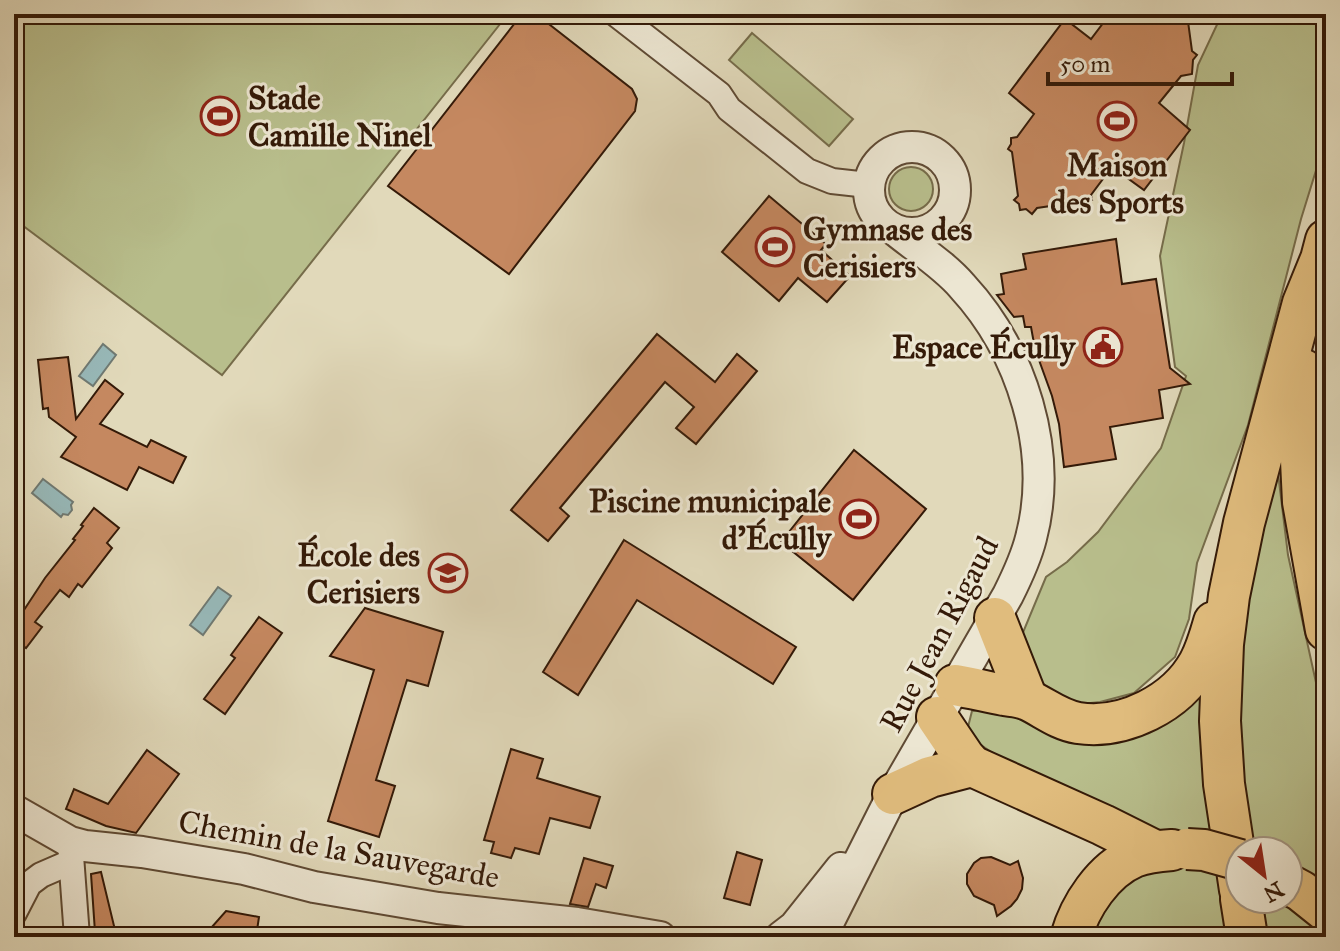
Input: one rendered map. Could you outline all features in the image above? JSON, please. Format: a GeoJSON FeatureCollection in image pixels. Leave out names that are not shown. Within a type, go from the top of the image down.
{"type":"FeatureCollection","features":[{"type":"Feature","properties":{"kind":"highway"},"geometry":{"type":"LineString","coordinates":[[1171,850],[1103,825],[972,766],[964,757],[946,701],[1027,699],[1077,723],[1112,724],[1150,708],[1179,688],[1198,664],[1208,644],[1303,303],[1323,249]]}},
{"type":"Feature","properties":{"kind":"highway"},"geometry":{"type":"LineString","coordinates":[[1323,249],[1307,344],[1299,419],[1303,502],[1326,630]]}},
{"type":"Feature","properties":{"kind":"highway"},"geometry":{"type":"LineString","coordinates":[[1232,835],[1224,784],[1220,721],[1223,644],[1244,523]]}},
{"type":"Feature","properties":{"kind":"highway"},"geometry":{"type":"LineString","coordinates":[[995,618],[1027,699]]}},
{"type":"Feature","properties":{"kind":"highway"},"geometry":{"type":"LineString","coordinates":[[893,794],[930,777],[972,766]]}},
{"type":"Feature","properties":{"kind":"highway"},"geometry":{"type":"LineString","coordinates":[[1071,937],[1079,914],[1090,896],[1120,864],[1134,857],[1171,850],[1224,855]]}},
{"type":"Feature","properties":{"kind":"highway"},"geometry":{"type":"LineString","coordinates":[[1304,893],[1326,911]]}},
{"type":"Feature","properties":{"kind":"highway"},"geometry":{"type":"LineString","coordinates":[[1244,915],[1247,937]]}},
{"type":"Feature","properties":{"kind":"street"},"geometry":{"type":"LineString","coordinates":[[616,14],[719,94],[729,109],[800,167],[832,181],[868,185]]}},
{"type":"Feature","properties":{"kind":"street"},"geometry":{"type":"LineString","coordinates":[[916,147],[928,150],[947,165],[955,188],[954,200],[942,221],[921,232],[908,233],[896,231],[877,216],[871,206],[868,185],[883,158],[894,151],[916,147]]}},
{"type":"Feature","properties":{"kind":"street","name":"Rue Jean Rigaud"},"geometry":{"type":"LineString","coordinates":[[821,937],[893,794],[1020,570],[1031,537],[1038,499],[1037,445],[1020,379],[984,313],[961,284],[942,246],[942,221]]}},
{"type":"Feature","properties":{"kind":"street","name":"Rue Jean Rigaud"},"geometry":{"type":"LineString","coordinates":[[896,231],[961,284]]}},
{"type":"Feature","properties":{"kind":"street","name":"Rue Jean Rigaud"},"geometry":{"type":"LineString","coordinates":[[781,937],[794,927],[893,794]]}},
{"type":"Feature","properties":{"kind":"street","name":"Chemin de la Sauvegarde"},"geometry":{"type":"LineString","coordinates":[[14,810],[71,852],[85,846],[142,852],[244,869],[314,887],[438,908],[577,923],[660,937]]}},
{"type":"Feature","properties":{"kind":"street"},"geometry":{"type":"LineString","coordinates":[[14,913],[29,884],[71,852]]}},
{"type":"Feature","properties":{"kind":"street"},"geometry":{"type":"LineString","coordinates":[[71,852],[77,937]]}},
{"type":"Feature","properties":{"kind":"green space","name":"Stade Camille Ninel"},"geometry":{"type":"Polygon","coordinates":[[[14,14],[508,14],[222,375],[14,219],[14,14]]]}},
{"type":"Feature","properties":{"kind":"green space"},"geometry":{"type":"Polygon","coordinates":[[[1222,14],[1326,14],[1326,138],[1301,219],[1248,425],[1197,563],[1189,619],[1175,657],[1134,693],[1100,702],[1063,706],[1028,677],[1019,642],[1046,577],[1098,532],[1161,448],[1186,376],[1175,367],[1160,256],[1198,65],[1222,14]]]}},
{"type":"Feature","properties":{"kind":"green space"},"geometry":{"type":"Polygon","coordinates":[[[752,33],[853,119],[829,146],[729,60],[752,33]]]}},
{"type":"Feature","properties":{"kind":"green space"},"geometry":{"type":"Polygon","coordinates":[[[911,167],[927,173],[933,189],[927,205],[911,211],[895,205],[889,189],[895,173],[911,167]]]}},
{"type":"Feature","properties":{"kind":"green space"},"geometry":{"type":"Polygon","coordinates":[[[1278,473],[1288,555],[1326,728],[1326,894],[1304,878],[1304,835],[1247,835],[1233,740],[1241,580],[1268,474],[1278,473]]]}},
{"type":"Feature","properties":{"kind":"green space"},"geometry":{"type":"Polygon","coordinates":[[[1202,679],[1210,830],[1164,832],[1116,819],[1018,770],[966,735],[972,711],[1002,707],[1054,733],[1202,679]]]}},
{"type":"Feature","properties":{"kind":"green space"},"geometry":{"type":"Polygon","coordinates":[[[1170,863],[1220,868],[1224,915],[1227,915],[1230,937],[1080,937],[1124,879],[1170,863]]]}},
{"type":"Feature","properties":{"kind":"green space"},"geometry":{"type":"Polygon","coordinates":[[[1257,915],[1301,915],[1322,937],[1260,937],[1257,915]]]}},
{"type":"Feature","properties":{"kind":"water"},"geometry":{"type":"Polygon","coordinates":[[[103,344],[116,355],[93,386],[79,376],[103,344]]]}},
{"type":"Feature","properties":{"kind":"water"},"geometry":{"type":"Polygon","coordinates":[[[43,479],[73,502],[68,515],[61,517],[32,493],[43,479]]]}},
{"type":"Feature","properties":{"kind":"water"},"geometry":{"type":"Polygon","coordinates":[[[218,587],[231,596],[203,635],[190,625],[218,587]]]}},
{"type":"Feature","properties":{"kind":"building"},"geometry":{"type":"Polygon","coordinates":[[[522,14],[536,14],[632,89],[637,99],[635,111],[509,274],[388,186],[522,14]]]}},
{"type":"Feature","properties":{"kind":"building","name":"Maison des Sports"},"geometry":{"type":"Polygon","coordinates":[[[1110,14],[1187,14],[1192,51],[1197,55],[1193,60],[1192,74],[1181,76],[1159,103],[1190,130],[1144,190],[1112,167],[1091,195],[1092,200],[1083,206],[1078,202],[1037,208],[1032,214],[1026,209],[1020,210],[1014,200],[1018,196],[1012,152],[1008,149],[1011,138],[1017,137],[1034,114],[1009,93],[1065,19],[1091,39],[1110,14]]]}},
{"type":"Feature","properties":{"kind":"building","name":"Gymnase des Cerisiers"},"geometry":{"type":"Polygon","coordinates":[[[769,196],[826,244],[821,250],[850,276],[827,302],[798,278],[779,301],[722,252],[769,196]]]}},
{"type":"Feature","properties":{"kind":"building","name":"Espace Écully"},"geometry":{"type":"Polygon","coordinates":[[[1116,239],[1122,284],[1156,279],[1170,368],[1190,384],[1159,390],[1163,418],[1110,427],[1116,459],[1064,467],[1059,424],[1031,327],[1025,327],[1023,316],[1014,317],[997,295],[1004,294],[1001,274],[1026,269],[1023,254],[1116,239]]]}},
{"type":"Feature","properties":{"kind":"building"},"geometry":{"type":"Polygon","coordinates":[[[657,334],[715,382],[737,354],[757,371],[696,444],[676,428],[694,407],[665,382],[560,508],[569,516],[548,541],[511,510],[657,334]]]}},
{"type":"Feature","properties":{"kind":"building"},"geometry":{"type":"Polygon","coordinates":[[[68,357],[76,419],[105,380],[123,394],[100,424],[147,447],[151,440],[186,457],[173,483],[139,467],[127,490],[61,457],[76,437],[49,417],[48,408],[43,409],[38,360],[68,357]]]}},
{"type":"Feature","properties":{"kind":"building","name":"Piscine municipale d'Écully"},"geometry":{"type":"Polygon","coordinates":[[[854,450],[926,509],[853,600],[781,542],[854,450]]]}},
{"type":"Feature","properties":{"kind":"building"},"geometry":{"type":"Polygon","coordinates":[[[94,508],[119,528],[107,543],[112,548],[82,587],[78,584],[69,597],[60,590],[35,622],[42,627],[26,648],[14,639],[14,606],[22,613],[75,540],[81,525],[94,508]]]}},
{"type":"Feature","properties":{"kind":"building"},"geometry":{"type":"Polygon","coordinates":[[[624,540],[796,647],[773,684],[637,600],[578,695],[543,672],[624,540]]]}},
{"type":"Feature","properties":{"kind":"building"},"geometry":{"type":"Polygon","coordinates":[[[365,608],[443,632],[428,686],[407,680],[376,780],[395,786],[379,837],[328,821],[374,670],[330,656],[365,608]]]}},
{"type":"Feature","properties":{"kind":"building"},"geometry":{"type":"Polygon","coordinates":[[[259,617],[282,633],[225,714],[204,699],[235,658],[231,655],[259,617]]]}},
{"type":"Feature","properties":{"kind":"building"},"geometry":{"type":"Polygon","coordinates":[[[511,749],[543,759],[537,778],[600,797],[590,828],[550,818],[539,854],[515,848],[511,858],[491,853],[494,842],[484,840],[511,749]]]}},
{"type":"Feature","properties":{"kind":"building"},"geometry":{"type":"Polygon","coordinates":[[[147,750],[179,774],[136,833],[106,826],[66,809],[74,789],[108,804],[147,750]]]}},
{"type":"Feature","properties":{"kind":"building"},"geometry":{"type":"Polygon","coordinates":[[[737,852],[762,860],[750,905],[724,898],[737,852]]]}},
{"type":"Feature","properties":{"kind":"building"},"geometry":{"type":"Polygon","coordinates":[[[991,857],[1010,865],[1018,861],[1023,878],[1017,899],[997,916],[994,905],[974,896],[967,884],[967,874],[974,863],[991,857]]]}},
{"type":"Feature","properties":{"kind":"building"},"geometry":{"type":"Polygon","coordinates":[[[584,858],[613,866],[606,888],[596,884],[588,907],[570,904],[584,858]]]}},
{"type":"Feature","properties":{"kind":"building"},"geometry":{"type":"Polygon","coordinates":[[[101,872],[115,930],[95,932],[91,874],[101,872]]]}},
{"type":"Feature","properties":{"kind":"building"},"geometry":{"type":"Polygon","coordinates":[[[226,911],[259,917],[256,937],[203,937],[226,911]]]}},
{"type":"Feature","properties":{"kind":"place","name":"Stade Camille Ninel"},"geometry":{"type":"Point","coordinates":[220,116]}},
{"type":"Feature","properties":{"kind":"place","name":"Maison des Sports"},"geometry":{"type":"Point","coordinates":[1117,121]}},
{"type":"Feature","properties":{"kind":"place","name":"Gymnase des Cerisiers"},"geometry":{"type":"Point","coordinates":[775,247]}},
{"type":"Feature","properties":{"kind":"place","name":"Espace Écully"},"geometry":{"type":"Point","coordinates":[1103,347]}},
{"type":"Feature","properties":{"kind":"place","name":"Piscine municipale d'Écully"},"geometry":{"type":"Point","coordinates":[859,519]}},
{"type":"Feature","properties":{"kind":"place","name":"École des Cerisiers"},"geometry":{"type":"Point","coordinates":[448,573]}}]}
